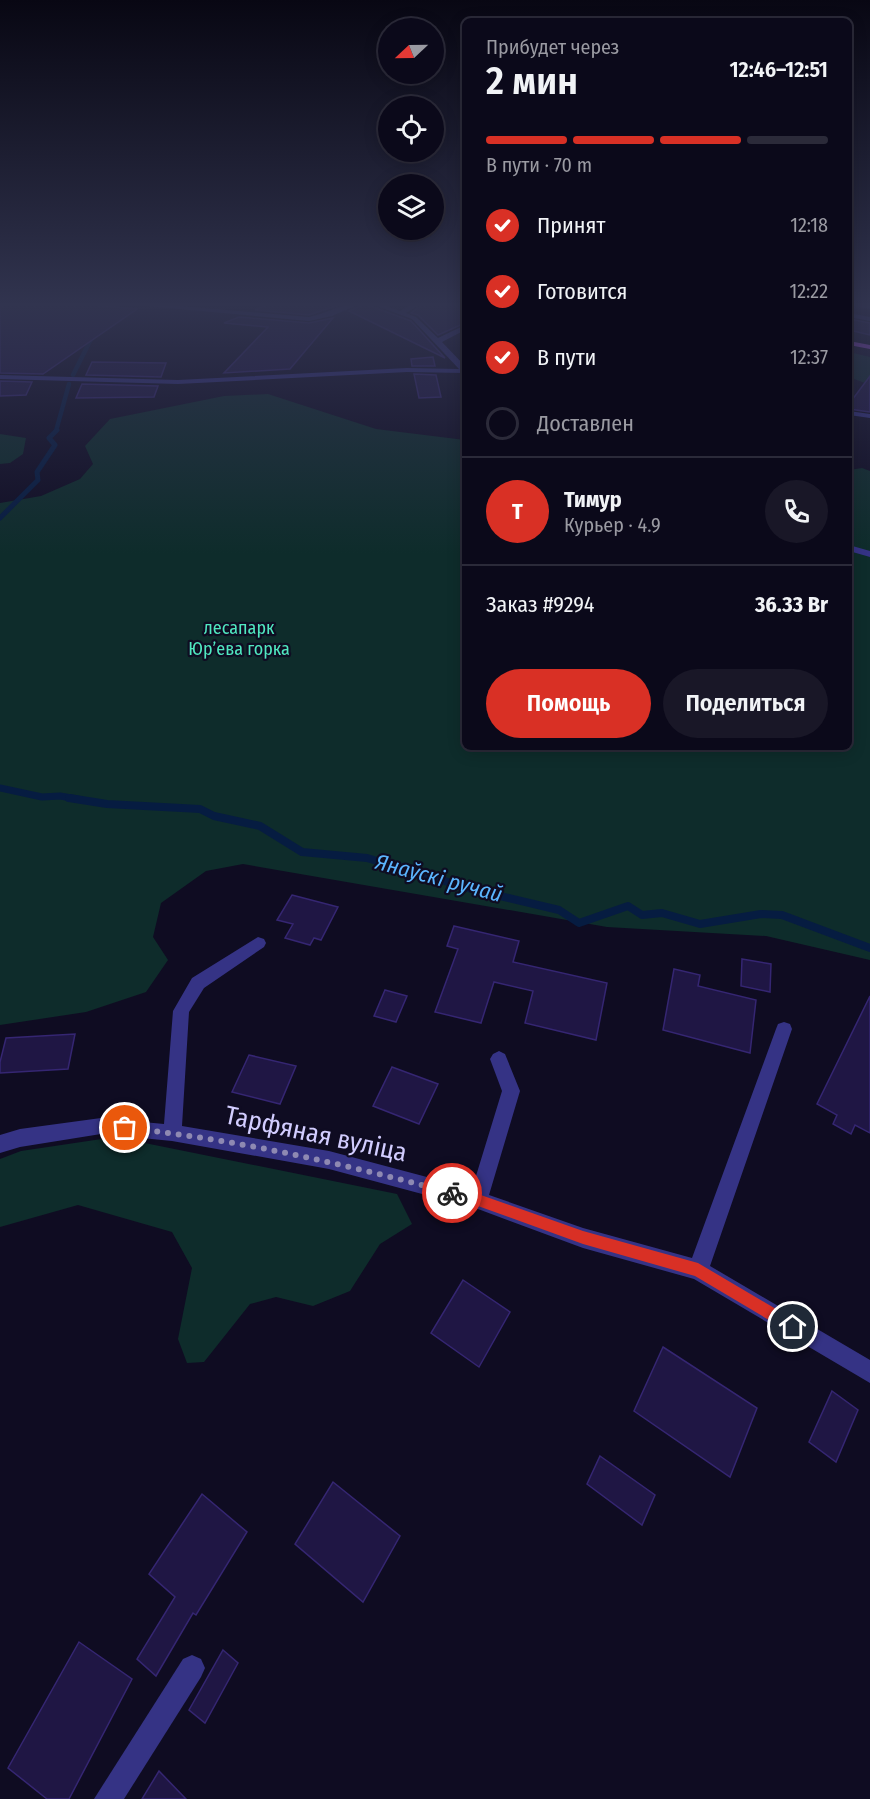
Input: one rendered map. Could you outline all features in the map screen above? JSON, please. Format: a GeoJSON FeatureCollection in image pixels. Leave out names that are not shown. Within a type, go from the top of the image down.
{"type":"FeatureCollection","features":[{"type":"Feature","properties":{"kind":"street"},"geometry":{"type":"LineString","coordinates":[[852,413],[870,416]]}},
{"type":"Feature","properties":{"kind":"street"},"geometry":{"type":"LineString","coordinates":[[852,549],[870,554]]}},
{"type":"Feature","properties":{"kind":"street"},"geometry":{"type":"LineString","coordinates":[[172,1132],[182,1011],[198,983],[258,943]]}},
{"type":"Feature","properties":{"kind":"street"},"geometry":{"type":"LineString","coordinates":[[698,1270],[784,1029]]}},
{"type":"Feature","properties":{"kind":"street"},"geometry":{"type":"LineString","coordinates":[[478,1200],[511,1091],[499,1059]]}},
{"type":"Feature","properties":{"kind":"street","name":"Тарфяная вуліца"},"geometry":{"type":"LineString","coordinates":[[0,1144],[20,1138],[101,1126],[172,1132],[329,1160],[478,1200],[583,1238],[698,1270],[870,1372]]}},
{"type":"Feature","properties":{"kind":"street"},"geometry":{"type":"LineString","coordinates":[[108,1799],[192,1668]]}},
{"type":"Feature","properties":{"kind":"green space","name":"лесапарк Юрʼева горка"},"geometry":{"type":"Polygon","coordinates":[[[268,394],[376,429],[462,440],[462,750],[852,750],[852,470],[862,468],[870,471],[870,960],[766,936],[607,927],[243,864],[206,871],[161,903],[153,937],[168,960],[146,992],[86,1012],[0,1025],[0,503],[41,496],[80,479],[93,464],[85,446],[110,419],[224,396],[268,394]]]}},
{"type":"Feature","properties":{"kind":"green space"},"geometry":{"type":"Polygon","coordinates":[[[0,434],[26,438],[23,454],[10,463],[0,464],[0,434]]]}},
{"type":"Feature","properties":{"kind":"green space"},"geometry":{"type":"Polygon","coordinates":[[[115,1137],[397,1194],[412,1224],[380,1244],[350,1291],[313,1306],[276,1297],[250,1304],[204,1362],[187,1363],[178,1339],[192,1268],[172,1232],[78,1205],[0,1227],[0,1159],[21,1151],[115,1137]]]}},
{"type":"Feature","properties":{"kind":"building"},"geometry":{"type":"Polygon","coordinates":[[[0,386],[30,386],[26,395],[0,396],[0,386]]]}},
{"type":"Feature","properties":{"kind":"building"},"geometry":{"type":"Polygon","coordinates":[[[81,386],[158,386],[154,397],[76,398],[81,386]]]}},
{"type":"Feature","properties":{"kind":"building"},"geometry":{"type":"Polygon","coordinates":[[[416,386],[438,386],[441,397],[419,398],[416,386]]]}},
{"type":"Feature","properties":{"kind":"building"},"geometry":{"type":"Polygon","coordinates":[[[863,386],[870,386],[870,412],[852,409],[852,400],[863,386]]]}},
{"type":"Feature","properties":{"kind":"building"},"geometry":{"type":"Polygon","coordinates":[[[292,895],[338,907],[321,940],[314,938],[310,945],[285,938],[293,924],[277,920],[292,895]]]}},
{"type":"Feature","properties":{"kind":"building"},"geometry":{"type":"Polygon","coordinates":[[[454,926],[519,941],[513,962],[607,983],[596,1040],[525,1023],[533,991],[494,982],[481,1023],[435,1012],[458,949],[447,946],[454,926]]]}},
{"type":"Feature","properties":{"kind":"building"},"geometry":{"type":"Polygon","coordinates":[[[742,959],[771,964],[770,992],[741,986],[742,959]]]}},
{"type":"Feature","properties":{"kind":"building"},"geometry":{"type":"Polygon","coordinates":[[[674,969],[700,975],[698,986],[756,1000],[750,1053],[663,1030],[674,969]]]}},
{"type":"Feature","properties":{"kind":"building"},"geometry":{"type":"Polygon","coordinates":[[[385,990],[407,996],[396,1022],[374,1016],[385,990]]]}},
{"type":"Feature","properties":{"kind":"building"},"geometry":{"type":"Polygon","coordinates":[[[870,996],[870,1133],[855,1125],[851,1134],[833,1124],[837,1115],[817,1104],[870,996]]]}},
{"type":"Feature","properties":{"kind":"building"},"geometry":{"type":"Polygon","coordinates":[[[75,1034],[68,1069],[0,1073],[0,1062],[6,1038],[75,1034]]]}},
{"type":"Feature","properties":{"kind":"building"},"geometry":{"type":"Polygon","coordinates":[[[249,1055],[296,1066],[280,1104],[232,1092],[249,1055]]]}},
{"type":"Feature","properties":{"kind":"building"},"geometry":{"type":"Polygon","coordinates":[[[392,1067],[438,1084],[419,1124],[373,1106],[392,1067]]]}},
{"type":"Feature","properties":{"kind":"building"},"geometry":{"type":"Polygon","coordinates":[[[463,1280],[510,1312],[479,1367],[431,1333],[463,1280]]]}},
{"type":"Feature","properties":{"kind":"building"},"geometry":{"type":"Polygon","coordinates":[[[663,1347],[757,1408],[730,1477],[634,1411],[663,1347]]]}},
{"type":"Feature","properties":{"kind":"building"},"geometry":{"type":"Polygon","coordinates":[[[832,1391],[858,1410],[836,1462],[809,1442],[832,1391]]]}},
{"type":"Feature","properties":{"kind":"building"},"geometry":{"type":"Polygon","coordinates":[[[600,1456],[655,1495],[642,1525],[587,1484],[600,1456]]]}},
{"type":"Feature","properties":{"kind":"building"},"geometry":{"type":"Polygon","coordinates":[[[333,1482],[400,1536],[363,1602],[295,1544],[333,1482]]]}},
{"type":"Feature","properties":{"kind":"building"},"geometry":{"type":"Polygon","coordinates":[[[202,1494],[247,1532],[196,1615],[193,1613],[156,1676],[137,1659],[175,1597],[149,1574],[202,1494]]]}},
{"type":"Feature","properties":{"kind":"building"},"geometry":{"type":"Polygon","coordinates":[[[79,1642],[132,1679],[69,1799],[47,1799],[8,1768],[79,1642]]]}},
{"type":"Feature","properties":{"kind":"building"},"geometry":{"type":"Polygon","coordinates":[[[223,1650],[238,1663],[205,1723],[189,1710],[223,1650]]]}},
{"type":"Feature","properties":{"kind":"building"},"geometry":{"type":"Polygon","coordinates":[[[159,1771],[186,1799],[142,1799],[159,1771]]]}},
{"type":"Feature","properties":{"kind":"waterway","name":"Янаўскі ручай"},"geometry":{"type":"LineString","coordinates":[[56,431],[68,386]]}},
{"type":"Feature","properties":{"kind":"waterway","name":"Янаўскі ручай"},"geometry":{"type":"LineString","coordinates":[[0,518],[38,480],[37,472],[55,445],[49,438],[56,431]]}},
{"type":"Feature","properties":{"kind":"waterway","name":"Янаўскі ручай"},"geometry":{"type":"LineString","coordinates":[[0,788],[42,797],[60,796],[78,799]]}},
{"type":"Feature","properties":{"kind":"waterway","name":"Янаўскі ручай"},"geometry":{"type":"LineString","coordinates":[[69,798],[107,804],[200,809],[214,816],[260,826],[302,852],[367,858],[475,890],[559,910],[579,923],[628,906],[642,915],[662,913],[700,924],[761,914],[782,915],[870,948]]}},
{"type":"Feature","properties":{"kind":"way so far"},"geometry":{"type":"LineString","coordinates":[[125,1128],[172,1132],[329,1160],[452,1193]]}},
{"type":"Feature","properties":{"kind":"route"},"geometry":{"type":"LineString","coordinates":[[452,1193],[478,1200],[583,1238],[698,1270],[793,1327]]}}]}
